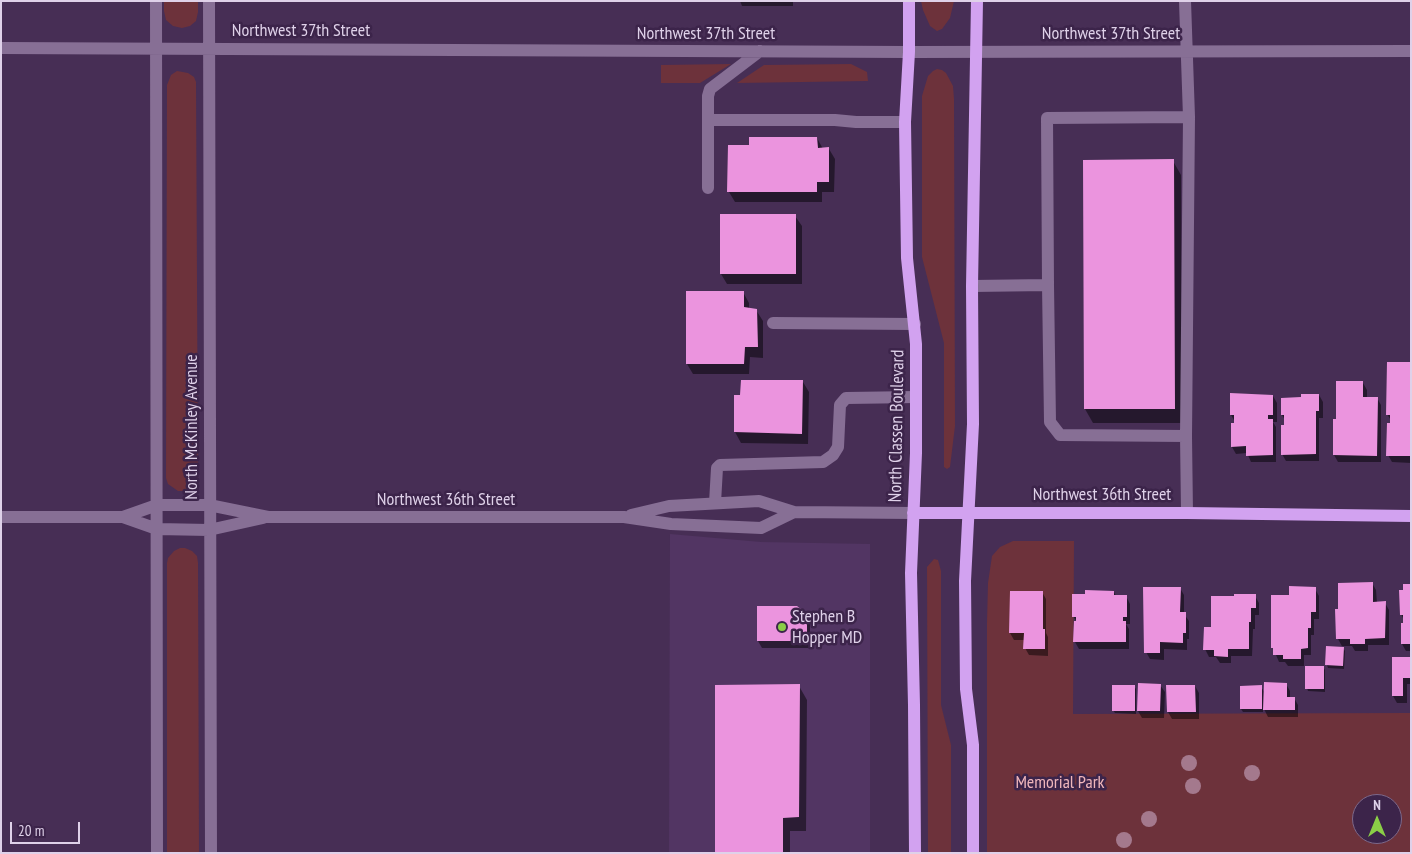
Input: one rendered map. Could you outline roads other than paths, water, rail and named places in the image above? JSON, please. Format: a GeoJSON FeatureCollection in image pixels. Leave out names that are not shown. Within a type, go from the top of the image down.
{"type":"FeatureCollection","features":[{"type":"Feature","properties":{"kind":"main road","name":"North Classen Boulevard"},"geometry":{"type":"LineString","coordinates":[[909,1],[909,52],[905,122],[907,258],[914,324],[916,397],[911,573],[915,853]]}},
{"type":"Feature","properties":{"kind":"main road"},"geometry":{"type":"LineString","coordinates":[[973,853],[973,746],[966,679],[965,581],[973,424],[972,286],[977,1]]}},
{"type":"Feature","properties":{"kind":"main road","name":"Northwest 36th Street"},"geometry":{"type":"LineString","coordinates":[[913,513],[1187,513],[1411,516]]}},
{"type":"Feature","properties":{"kind":"street","name":"North McKinley Avenue"},"geometry":{"type":"LineString","coordinates":[[156,1],[157,853]]}},
{"type":"Feature","properties":{"kind":"street","name":"North McKinley Avenue"},"geometry":{"type":"LineString","coordinates":[[209,1],[211,853]]}},
{"type":"Feature","properties":{"kind":"street"},"geometry":{"type":"LineString","coordinates":[[1185,1],[1189,117],[1187,513]]}},
{"type":"Feature","properties":{"kind":"street","name":"Northwest 37th Street"},"geometry":{"type":"LineString","coordinates":[[1,48],[909,52],[1411,51]]}},
{"type":"Feature","properties":{"kind":"street"},"geometry":{"type":"LineString","coordinates":[[708,188],[708,96],[710,89],[760,51]]}},
{"type":"Feature","properties":{"kind":"street"},"geometry":{"type":"LineString","coordinates":[[1186,436],[1060,435],[1050,422],[1047,118],[1189,117]]}},
{"type":"Feature","properties":{"kind":"street"},"geometry":{"type":"LineString","coordinates":[[708,120],[905,122]]}},
{"type":"Feature","properties":{"kind":"street"},"geometry":{"type":"LineString","coordinates":[[972,286],[1048,285]]}},
{"type":"Feature","properties":{"kind":"street"},"geometry":{"type":"LineString","coordinates":[[773,323],[914,324]]}},
{"type":"Feature","properties":{"kind":"street"},"geometry":{"type":"LineString","coordinates":[[715,503],[717,468],[720,465],[823,462],[833,455],[838,447],[840,405],[846,398],[916,397]]}},
{"type":"Feature","properties":{"kind":"street","name":"Northwest 36th Street"},"geometry":{"type":"LineString","coordinates":[[624,517],[669,506],[759,501],[794,512],[913,513]]}},
{"type":"Feature","properties":{"kind":"street","name":"Northwest 36th Street"},"geometry":{"type":"LineString","coordinates":[[1,517],[123,517],[157,505],[209,505],[268,517],[624,517],[671,524],[761,528],[794,512]]}},
{"type":"Feature","properties":{"kind":"street","name":"Northwest 36th Street"},"geometry":{"type":"LineString","coordinates":[[123,517],[157,529],[209,530],[268,517]]}},
{"type":"Feature","properties":{"kind":"place","name":"Stephen B Hopper MD"},"geometry":{"type":"Point","coordinates":[782,627]}},
{"type":"Feature","properties":{"kind":"park label","name":"Memorial Park"},"geometry":{"type":"Point","coordinates":[1060,783]}}]}
